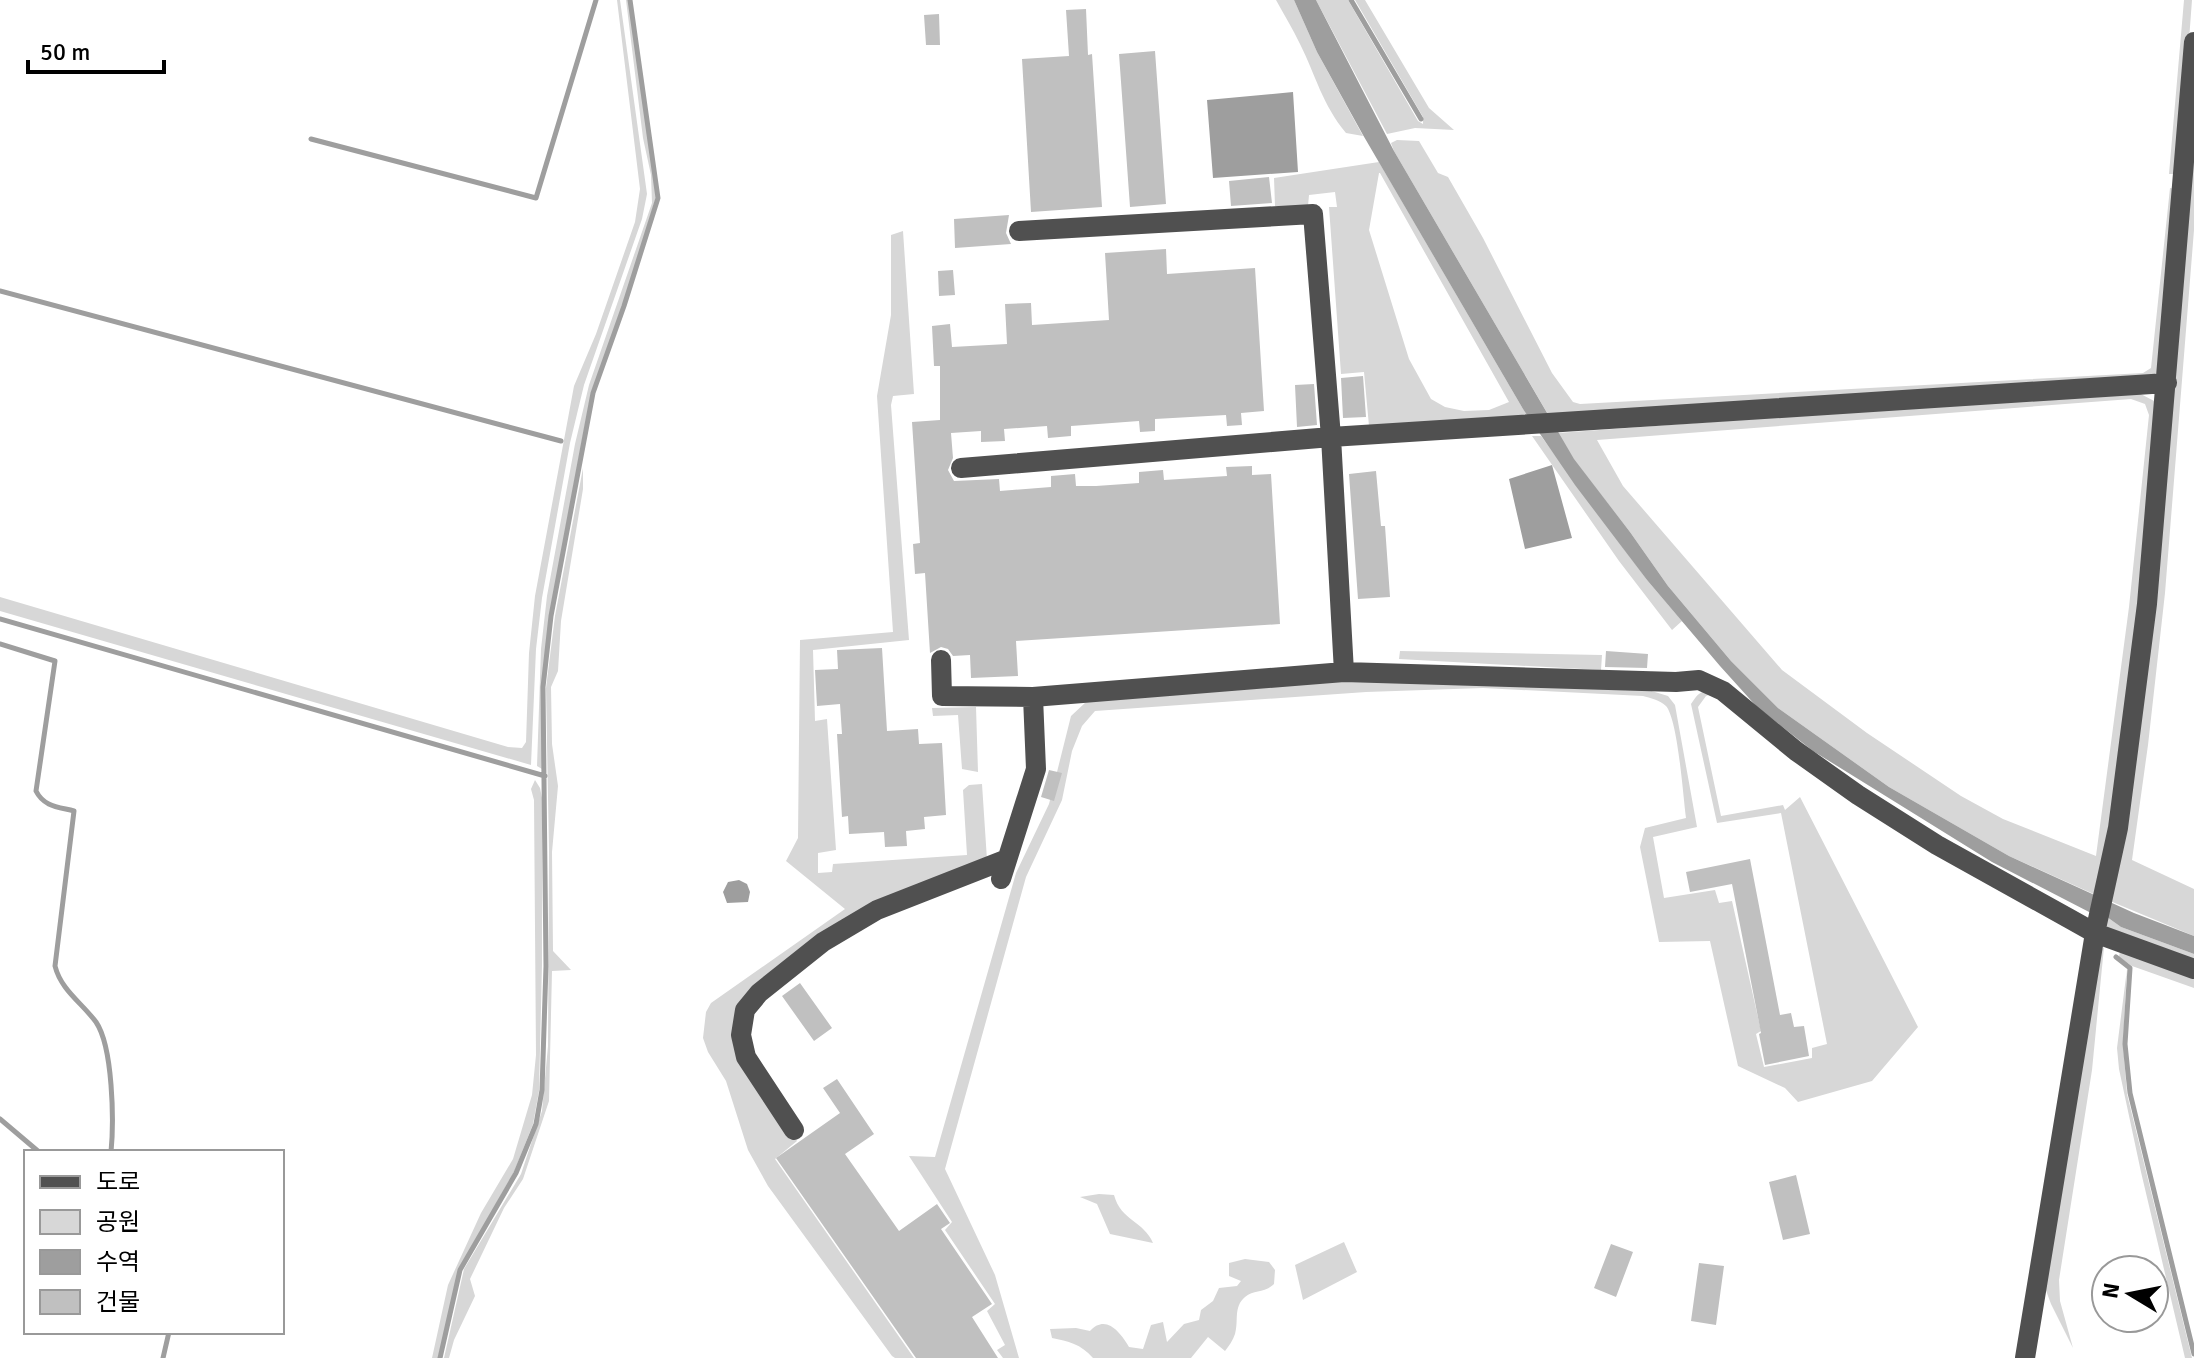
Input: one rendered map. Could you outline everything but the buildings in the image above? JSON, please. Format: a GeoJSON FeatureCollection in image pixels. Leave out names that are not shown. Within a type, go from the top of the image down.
{"type":"FeatureCollection","features":[{"type":"Feature","properties":{"kind":"street"},"geometry":{"type":"LineString","coordinates":[[2025,1358],[2096,926],[2118,828],[2147,604],[2194,42]]}},
{"type":"Feature","properties":{"kind":"street"},"geometry":{"type":"LineString","coordinates":[[1019,231],[1313,214],[1331,437],[1344,672]]}},
{"type":"Feature","properties":{"kind":"street"},"geometry":{"type":"LineString","coordinates":[[961,468],[1331,437],[2167,383]]}},
{"type":"Feature","properties":{"kind":"street"},"geometry":{"type":"LineString","coordinates":[[941,660],[942,696],[1033,697],[1344,672],[1676,682],[1699,680],[1723,691],[1796,751],[1937,845],[2096,926],[2194,969]]}},
{"type":"Feature","properties":{"kind":"street"},"geometry":{"type":"LineString","coordinates":[[1001,879],[1036,769],[1033,697]]}},
{"type":"Feature","properties":{"kind":"street"},"geometry":{"type":"LineString","coordinates":[[794,1130],[746,1057],[741,1035],[745,1010],[759,993],[823,942],[877,910],[1007,859]]}},
{"type":"Feature","properties":{"kind":"green space"},"geometry":{"type":"Polygon","coordinates":[[[617,0],[620,0],[647,194],[642,219],[584,385],[570,443],[542,598],[536,649],[531,765],[0,611],[0,597],[508,747],[522,748],[526,742],[529,653],[535,596],[574,386],[596,334],[635,222],[640,189],[617,0]]]}},
{"type":"Feature","properties":{"kind":"green space"},"geometry":{"type":"Polygon","coordinates":[[[626,0],[629,0],[656,197],[623,306],[591,393],[549,617],[542,689],[542,769],[537,766],[541,649],[547,596],[575,444],[589,385],[652,203],[651,175],[643,138],[626,0]]]}},
{"type":"Feature","properties":{"kind":"green space"},"geometry":{"type":"Polygon","coordinates":[[[1276,0],[1294,0],[1317,52],[1363,136],[1346,133],[1338,122],[1276,0]]]}},
{"type":"Feature","properties":{"kind":"green space"},"geometry":{"type":"Polygon","coordinates":[[[1316,0],[1348,0],[1418,121],[1423,124],[1423,117],[1355,0],[1365,0],[1429,108],[1454,130],[1415,128],[1387,134],[1316,0]]]}},
{"type":"Feature","properties":{"kind":"green space"},"geometry":{"type":"Polygon","coordinates":[[[2184,0],[2192,0],[2179,174],[2169,174],[2184,0]]]}},
{"type":"Feature","properties":{"kind":"green space"},"geometry":{"type":"Polygon","coordinates":[[[2194,114],[2194,230],[2165,593],[2132,860],[2194,889],[2194,936],[2110,901],[2194,114]]]}},
{"type":"Feature","properties":{"kind":"green space"},"geometry":{"type":"Polygon","coordinates":[[[1397,140],[1419,141],[1438,173],[1448,177],[1552,373],[1573,402],[2143,373],[2151,368],[2170,188],[2178,189],[2159,371],[2152,376],[1549,416],[1394,151],[1391,143],[1397,140]]]}},
{"type":"Feature","properties":{"kind":"green space"},"geometry":{"type":"Polygon","coordinates":[[[1379,162],[1529,417],[1369,426],[1364,372],[1341,374],[1329,207],[1337,207],[1335,192],[1309,195],[1308,206],[1275,206],[1274,178],[1379,162]],[[1380,173],[1369,230],[1409,359],[1431,399],[1445,407],[1464,411],[1489,410],[1509,402],[1380,173]]]}},
{"type":"Feature","properties":{"kind":"green space"},"geometry":{"type":"Polygon","coordinates":[[[903,231],[914,394],[893,396],[891,405],[909,640],[813,650],[815,721],[827,719],[836,850],[818,853],[818,873],[832,872],[833,864],[967,855],[963,790],[969,785],[982,784],[987,860],[762,983],[740,1057],[797,1141],[775,1159],[914,1358],[892,1356],[768,1186],[748,1150],[726,1081],[703,1038],[706,1012],[711,1003],[845,909],[786,861],[798,838],[800,640],[893,632],[877,396],[891,315],[891,235],[903,231]]]}},
{"type":"Feature","properties":{"kind":"green space"},"geometry":{"type":"Polygon","coordinates":[[[2126,392],[2137,392],[2156,402],[2143,607],[2098,896],[2009,856],[1889,787],[1778,708],[1731,661],[1668,586],[1574,460],[1558,433],[2126,392]],[[2131,399],[1597,440],[1623,486],[1782,670],[1867,733],[1961,796],[2003,819],[2096,856],[2129,607],[2149,415],[2145,404],[2131,399]]]}},
{"type":"Feature","properties":{"kind":"green space"},"geometry":{"type":"Polygon","coordinates":[[[1532,436],[1541,436],[1647,580],[1682,621],[1672,630],[1619,561],[1532,436]]]}},
{"type":"Feature","properties":{"kind":"green space"},"geometry":{"type":"Polygon","coordinates":[[[583,468],[583,489],[561,621],[558,671],[551,687],[552,744],[558,786],[552,852],[553,951],[571,970],[552,971],[549,1101],[523,1179],[504,1208],[470,1279],[475,1296],[449,1358],[444,1358],[464,1269],[521,1174],[542,1111],[548,1046],[546,688],[555,616],[583,468]]]}},
{"type":"Feature","properties":{"kind":"green space"},"geometry":{"type":"Polygon","coordinates":[[[1400,651],[1602,655],[1601,670],[1399,659],[1400,651]]]}},
{"type":"Feature","properties":{"kind":"green space"},"geometry":{"type":"Polygon","coordinates":[[[1349,679],[1645,689],[1668,696],[1675,705],[1697,827],[1653,837],[1664,898],[1715,890],[1719,903],[1732,901],[1761,1031],[1756,1034],[1764,1067],[1812,1058],[1812,1048],[1827,1044],[1781,813],[1717,823],[1691,704],[1700,693],[1713,693],[1706,696],[1698,707],[1721,816],[1783,805],[1785,810],[1800,797],[1918,1027],[1872,1081],[1798,1102],[1785,1088],[1738,1066],[1710,941],[1659,942],[1640,847],[1645,828],[1686,818],[1674,726],[1666,706],[1661,702],[1643,696],[1483,688],[1366,692],[1095,711],[1082,726],[1072,751],[1062,800],[1026,877],[945,1169],[995,1275],[1019,1358],[1003,1358],[997,1350],[1005,1345],[987,1311],[995,1304],[945,1230],[952,1222],[909,1156],[935,1157],[1016,873],[1049,804],[1071,716],[1086,702],[1349,679]]]}},
{"type":"Feature","properties":{"kind":"green space"},"geometry":{"type":"Polygon","coordinates":[[[976,707],[978,772],[962,769],[958,715],[933,716],[932,708],[976,707]]]}},
{"type":"Feature","properties":{"kind":"green space"},"geometry":{"type":"Polygon","coordinates":[[[535,780],[542,798],[539,1091],[533,1124],[514,1172],[459,1269],[438,1358],[432,1358],[448,1285],[481,1213],[513,1159],[532,1095],[536,1055],[534,800],[531,789],[535,780]]]}},
{"type":"Feature","properties":{"kind":"green space"},"geometry":{"type":"Polygon","coordinates":[[[2107,917],[2121,927],[2194,954],[2194,963],[2108,929],[2105,924],[2107,917]]]}},
{"type":"Feature","properties":{"kind":"green space"},"geometry":{"type":"Polygon","coordinates":[[[2104,947],[2092,1070],[2059,1280],[2060,1301],[2073,1348],[2044,1285],[2099,952],[2104,947]]]}},
{"type":"Feature","properties":{"kind":"green space"},"geometry":{"type":"Polygon","coordinates":[[[2120,951],[2194,978],[2194,988],[2132,966],[2119,957],[2120,951]]]}},
{"type":"Feature","properties":{"kind":"green space"},"geometry":{"type":"Polygon","coordinates":[[[2127,969],[2123,1044],[2127,1094],[2166,1254],[2160,1254],[2117,1048],[2127,969]]]}},
{"type":"Feature","properties":{"kind":"green space"},"geometry":{"type":"Polygon","coordinates":[[[1114,1195],[1117,1204],[1153,1243],[1110,1234],[1097,1204],[1080,1197],[1114,1195]]]}},
{"type":"Feature","properties":{"kind":"green space"},"geometry":{"type":"Polygon","coordinates":[[[1344,1242],[1357,1272],[1303,1300],[1295,1265],[1344,1242]]]}},
{"type":"Feature","properties":{"kind":"green space"},"geometry":{"type":"Polygon","coordinates":[[[1245,1259],[1269,1262],[1275,1270],[1274,1284],[1241,1301],[1235,1334],[1225,1351],[1208,1337],[1191,1358],[1093,1358],[1074,1344],[1052,1338],[1050,1329],[1090,1331],[1102,1324],[1117,1331],[1129,1347],[1143,1349],[1151,1325],[1163,1322],[1167,1342],[1184,1324],[1199,1320],[1201,1310],[1213,1301],[1219,1288],[1237,1286],[1241,1281],[1229,1276],[1229,1263],[1245,1259]]]}},
{"type":"Feature","properties":{"kind":"green space"},"geometry":{"type":"Polygon","coordinates":[[[2170,1269],[2192,1358],[2185,1358],[2170,1295],[2170,1269]]]}},
{"type":"Feature","properties":{"kind":"water"},"geometry":{"type":"Polygon","coordinates":[[[1294,0],[1316,0],[1394,151],[1574,459],[1668,586],[1731,661],[1778,708],[1889,787],[2009,856],[2134,913],[2194,936],[2194,954],[2121,927],[2107,917],[2091,913],[1992,862],[1813,751],[1757,707],[1647,580],[1575,485],[1523,409],[1363,135],[1317,52],[1294,0]]]}},
{"type":"Feature","properties":{"kind":"water"},"geometry":{"type":"Polygon","coordinates":[[[1293,92],[1298,172],[1213,178],[1207,100],[1293,92]]]}},
{"type":"Feature","properties":{"kind":"water"},"geometry":{"type":"Polygon","coordinates":[[[1552,465],[1572,538],[1525,549],[1509,479],[1552,465]]]}},
{"type":"Feature","properties":{"kind":"water"},"geometry":{"type":"Polygon","coordinates":[[[739,880],[747,884],[750,892],[748,902],[727,903],[723,892],[728,882],[739,880]]]}},
{"type":"Feature","properties":{"kind":"waterway"},"geometry":{"type":"LineString","coordinates":[[311,139],[536,198],[596,0]]}},
{"type":"Feature","properties":{"kind":"waterway"},"geometry":{"type":"LineString","coordinates":[[440,1358],[460,1270],[516,1173],[536,1124],[542,1090],[546,966],[543,687],[551,616],[593,393],[658,198],[630,0]]}},
{"type":"Feature","properties":{"kind":"waterway"},"geometry":{"type":"LineString","coordinates":[[1351,0],[1421,119]]}},
{"type":"Feature","properties":{"kind":"waterway"},"geometry":{"type":"LineString","coordinates":[[0,291],[561,441]]}},
{"type":"Feature","properties":{"kind":"waterway"},"geometry":{"type":"LineString","coordinates":[[0,619],[545,776]]}},
{"type":"Feature","properties":{"kind":"waterway"},"geometry":{"type":"LineString","coordinates":[[0,644],[55,661],[36,791],[48,803],[74,811],[55,966],[62,982],[102,1033],[111,1085],[111,1150]]}},
{"type":"Feature","properties":{"kind":"waterway"},"geometry":{"type":"LineString","coordinates":[[2116,957],[2130,968],[2125,1044],[2130,1093],[2194,1354]]}},
{"type":"Feature","properties":{"kind":"waterway"},"geometry":{"type":"LineString","coordinates":[[0,1119],[37,1150]]}},
{"type":"Feature","properties":{"kind":"waterway"},"geometry":{"type":"LineString","coordinates":[[163,1358],[169,1334]]}}]}
